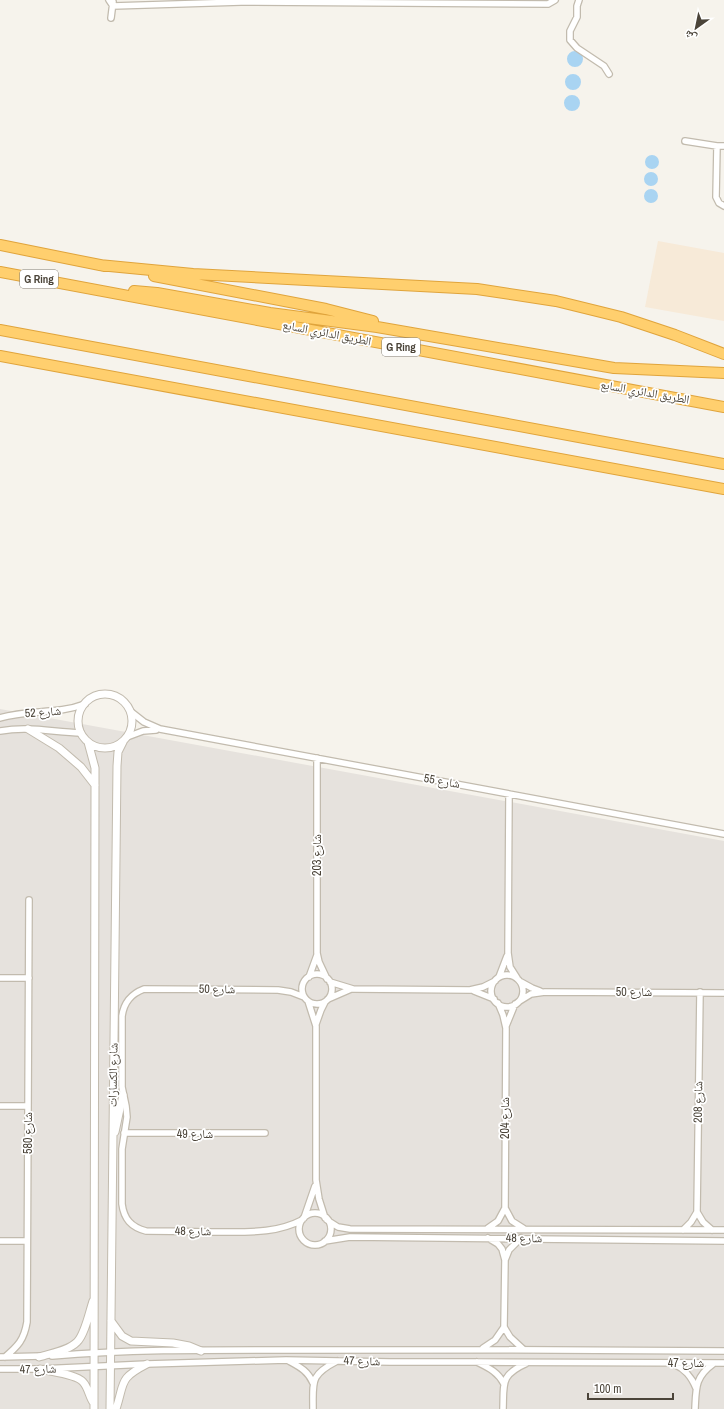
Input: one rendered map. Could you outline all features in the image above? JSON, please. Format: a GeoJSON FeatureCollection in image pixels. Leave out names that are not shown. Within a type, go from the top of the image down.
{"type":"FeatureCollection","features":[{"type":"Feature","properties":{"kind":"highway"},"geometry":{"type":"LineString","coordinates":[[0,245],[326,309],[433,336]]}},
{"type":"Feature","properties":{"kind":"highway"},"geometry":{"type":"LineString","coordinates":[[99,264],[192,274],[477,289],[556,301],[621,317],[675,335],[724,354]]}},
{"type":"Feature","properties":{"kind":"highway","name":"الطريق الدائري السابع"},"geometry":{"type":"LineString","coordinates":[[0,272],[724,407]]}},
{"type":"Feature","properties":{"kind":"highway"},"geometry":{"type":"LineString","coordinates":[[78,286],[157,293],[270,312],[433,336],[614,368],[723,374]]}},
{"type":"Feature","properties":{"kind":"highway"},"geometry":{"type":"LineString","coordinates":[[0,330],[724,464]]}},
{"type":"Feature","properties":{"kind":"highway"},"geometry":{"type":"LineString","coordinates":[[0,356],[724,489]]}},
{"type":"Feature","properties":{"kind":"street"},"geometry":{"type":"LineString","coordinates":[[109,0],[113,3],[241,1],[548,4],[554,0]]}},
{"type":"Feature","properties":{"kind":"street"},"geometry":{"type":"LineString","coordinates":[[579,0],[577,6],[577,18],[570,31],[570,40],[577,48],[604,66],[609,74]]}},
{"type":"Feature","properties":{"kind":"street"},"geometry":{"type":"LineString","coordinates":[[111,18],[113,3]]}},
{"type":"Feature","properties":{"kind":"street"},"geometry":{"type":"LineString","coordinates":[[685,141],[724,146]]}},
{"type":"Feature","properties":{"kind":"street"},"geometry":{"type":"LineString","coordinates":[[717,146],[716,197],[719,203],[724,206]]}},
{"type":"Feature","properties":{"kind":"street"},"geometry":{"type":"LineString","coordinates":[[81,733],[78,721],[79,715],[85,704],[94,697],[99,695],[115,696],[124,702],[130,711]]}},
{"type":"Feature","properties":{"kind":"street","name":"شارع 52"},"geometry":{"type":"LineString","coordinates":[[0,718],[15,714],[66,710],[85,704]]}},
{"type":"Feature","properties":{"kind":"street","name":"شارع 55"},"geometry":{"type":"LineString","coordinates":[[130,711],[144,722],[160,729],[724,834]]}},
{"type":"Feature","properties":{"kind":"street","name":"شارع الكسارات"},"geometry":{"type":"LineString","coordinates":[[110,1409],[117,766],[118,752],[132,724],[130,711]]}},
{"type":"Feature","properties":{"kind":"street","name":"شارع 52"},"geometry":{"type":"LineString","coordinates":[[0,731],[38,728],[81,733]]}},
{"type":"Feature","properties":{"kind":"street"},"geometry":{"type":"LineString","coordinates":[[28,729],[59,748],[81,767],[95,785]]}},
{"type":"Feature","properties":{"kind":"street","name":"شارع 55"},"geometry":{"type":"LineString","coordinates":[[125,739],[143,731],[160,729]]}},
{"type":"Feature","properties":{"kind":"street","name":"شارع الكسارات"},"geometry":{"type":"LineString","coordinates":[[81,733],[88,742],[94,768],[95,785],[94,1406]]}},
{"type":"Feature","properties":{"kind":"street"},"geometry":{"type":"LineString","coordinates":[[88,742],[102,748],[116,746],[125,739]]}},
{"type":"Feature","properties":{"kind":"street","name":"شارع 203"},"geometry":{"type":"LineString","coordinates":[[317,758],[317,953],[319,962],[328,980]]}},
{"type":"Feature","properties":{"kind":"street"},"geometry":{"type":"LineString","coordinates":[[470,990],[482,993],[503,1006],[510,1006],[517,1003],[523,992],[510,967],[508,954],[509,794]]}},
{"type":"Feature","properties":{"kind":"street","name":"شارع 580"},"geometry":{"type":"LineString","coordinates":[[3,1357],[22,1341],[26,1332],[27,1322],[29,900]]}},
{"type":"Feature","properties":{"kind":"street","name":"شارع 203"},"geometry":{"type":"LineString","coordinates":[[308,977],[317,953]]}},
{"type":"Feature","properties":{"kind":"street"},"geometry":{"type":"LineString","coordinates":[[496,1001],[491,990],[508,954]]}},
{"type":"Feature","properties":{"kind":"street"},"geometry":{"type":"LineString","coordinates":[[316,1026],[302,986],[308,977],[312,975],[320,975],[328,980],[353,989],[470,990],[483,988],[497,979],[508,975],[518,980]]}},
{"type":"Feature","properties":{"kind":"street"},"geometry":{"type":"LineString","coordinates":[[0,978],[29,978]]}},
{"type":"Feature","properties":{"kind":"street"},"geometry":{"type":"LineString","coordinates":[[316,1180],[312,1199],[300,1224],[299,1231],[304,1241],[315,1245],[325,1241],[330,1231],[319,1199],[316,1180],[316,1026],[319,1014],[332,991],[328,980]]}},
{"type":"Feature","properties":{"kind":"street","name":"شارع 50"},"geometry":{"type":"LineString","coordinates":[[518,980],[532,988],[545,992]]}},
{"type":"Feature","properties":{"kind":"street","name":"شارع 50"},"geometry":{"type":"LineString","coordinates":[[131,996],[137,991],[152,988],[278,990],[291,992],[306,999]]}},
{"type":"Feature","properties":{"kind":"street"},"geometry":{"type":"LineString","coordinates":[[306,999],[316,1004],[353,989]]}},
{"type":"Feature","properties":{"kind":"street","name":"شارع 50"},"geometry":{"type":"LineString","coordinates":[[517,1003],[531,994],[545,992],[724,993]]}},
{"type":"Feature","properties":{"kind":"street","name":"شارع 208"},"geometry":{"type":"LineString","coordinates":[[697,1212],[700,992]]}},
{"type":"Feature","properties":{"kind":"street","name":"شارع الكسارات"},"geometry":{"type":"LineString","coordinates":[[131,996],[126,1001],[122,1016],[122,1087],[126,1111],[122,1149],[122,1204],[123,1212],[131,1225]]}},
{"type":"Feature","properties":{"kind":"street","name":"شارع 204"},"geometry":{"type":"LineString","coordinates":[[496,1001],[503,1015],[506,1028],[505,1208]]}},
{"type":"Feature","properties":{"kind":"street","name":"شارع 204"},"geometry":{"type":"LineString","coordinates":[[506,1028],[517,1003]]}},
{"type":"Feature","properties":{"kind":"street"},"geometry":{"type":"LineString","coordinates":[[113,1142],[123,1095]]}},
{"type":"Feature","properties":{"kind":"street"},"geometry":{"type":"LineString","coordinates":[[0,1106],[28,1106]]}},
{"type":"Feature","properties":{"kind":"street","name":"شارع 49"},"geometry":{"type":"LineString","coordinates":[[124,1133],[265,1133]]}},
{"type":"Feature","properties":{"kind":"street"},"geometry":{"type":"LineString","coordinates":[[486,1229],[498,1221],[505,1208]]}},
{"type":"Feature","properties":{"kind":"street"},"geometry":{"type":"LineString","coordinates":[[505,1208],[512,1221],[525,1229]]}},
{"type":"Feature","properties":{"kind":"street"},"geometry":{"type":"LineString","coordinates":[[683,1230],[691,1222],[697,1212],[703,1222],[712,1230]]}},
{"type":"Feature","properties":{"kind":"street"},"geometry":{"type":"LineString","coordinates":[[303,1219],[315,1214],[326,1219]]}},
{"type":"Feature","properties":{"kind":"street","name":"شارع 48"},"geometry":{"type":"LineString","coordinates":[[131,1225],[138,1229],[146,1230],[263,1232],[281,1229],[303,1219]]}},
{"type":"Feature","properties":{"kind":"street","name":"شارع 48"},"geometry":{"type":"LineString","coordinates":[[326,1219],[338,1227],[350,1228],[724,1230]]}},
{"type":"Feature","properties":{"kind":"street","name":"شارع 48"},"geometry":{"type":"LineString","coordinates":[[325,1241],[350,1237],[724,1240]]}},
{"type":"Feature","properties":{"kind":"street"},"geometry":{"type":"LineString","coordinates":[[482,1349],[495,1340],[504,1327],[505,1260],[502,1249],[498,1244],[488,1238]]}},
{"type":"Feature","properties":{"kind":"street"},"geometry":{"type":"LineString","coordinates":[[505,1260],[512,1245],[522,1238]]}},
{"type":"Feature","properties":{"kind":"street"},"geometry":{"type":"LineString","coordinates":[[0,1241],[27,1241]]}},
{"type":"Feature","properties":{"kind":"street"},"geometry":{"type":"LineString","coordinates":[[39,1357],[66,1348],[77,1342],[83,1331],[95,1296]]}},
{"type":"Feature","properties":{"kind":"street"},"geometry":{"type":"LineString","coordinates":[[111,1321],[122,1336],[131,1341],[173,1343],[189,1346],[201,1351]]}},
{"type":"Feature","properties":{"kind":"street"},"geometry":{"type":"LineString","coordinates":[[504,1327],[514,1342],[524,1349]]}},
{"type":"Feature","properties":{"kind":"street","name":"شارع 47"},"geometry":{"type":"LineString","coordinates":[[3,1357],[39,1357],[111,1352],[201,1351],[482,1349],[724,1351]]}},
{"type":"Feature","properties":{"kind":"street"},"geometry":{"type":"LineString","coordinates":[[286,1360],[303,1369],[313,1383]]}},
{"type":"Feature","properties":{"kind":"street","name":"شارع 47"},"geometry":{"type":"LineString","coordinates":[[0,1369],[40,1369],[286,1360],[724,1364]]}},
{"type":"Feature","properties":{"kind":"street"},"geometry":{"type":"LineString","coordinates":[[312,1409],[313,1383],[315,1378],[322,1369],[338,1361]]}},
{"type":"Feature","properties":{"kind":"street"},"geometry":{"type":"LineString","coordinates":[[476,1362],[493,1370],[504,1384]]}},
{"type":"Feature","properties":{"kind":"street"},"geometry":{"type":"LineString","coordinates":[[504,1409],[504,1384],[510,1372],[528,1362]]}},
{"type":"Feature","properties":{"kind":"street"},"geometry":{"type":"LineString","coordinates":[[673,1363],[687,1373],[696,1388]]}},
{"type":"Feature","properties":{"kind":"street"},"geometry":{"type":"LineString","coordinates":[[695,1409],[696,1388],[702,1374],[713,1363]]}},
{"type":"Feature","properties":{"kind":"street"},"geometry":{"type":"LineString","coordinates":[[116,1409],[124,1380],[131,1373],[147,1364]]}},
{"type":"Feature","properties":{"kind":"street"},"geometry":{"type":"LineString","coordinates":[[40,1369],[79,1378],[86,1386],[94,1406]]}},
{"type":"Feature","properties":{"kind":"shaded area"},"geometry":{"type":"Polygon","coordinates":[[[658,241],[724,253],[724,321],[645,307],[658,241]]]}},
{"type":"Feature","properties":{"kind":"shaded area"},"geometry":{"type":"Polygon","coordinates":[[[0,709],[724,841],[724,1409],[0,1409],[0,709]]]}},
{"type":"Feature","properties":{"kind":"water"},"geometry":{"type":"Polygon","coordinates":[[[575,51],[582,56],[583,59],[578,66],[575,67],[568,62],[567,59],[572,52],[575,51]]]}},
{"type":"Feature","properties":{"kind":"water"},"geometry":{"type":"Polygon","coordinates":[[[573,74],[580,79],[581,82],[576,89],[573,90],[566,85],[565,82],[570,75],[573,74]]]}},
{"type":"Feature","properties":{"kind":"water"},"geometry":{"type":"Polygon","coordinates":[[[572,95],[579,100],[580,103],[575,110],[572,111],[565,106],[564,103],[569,96],[572,95]]]}},
{"type":"Feature","properties":{"kind":"water"},"geometry":{"type":"Polygon","coordinates":[[[652,155],[657,157],[659,162],[657,167],[652,169],[647,167],[645,162],[647,157],[652,155]]]}},
{"type":"Feature","properties":{"kind":"water"},"geometry":{"type":"Polygon","coordinates":[[[651,172],[656,174],[658,179],[656,184],[651,186],[646,184],[644,179],[646,174],[651,172]]]}},
{"type":"Feature","properties":{"kind":"water"},"geometry":{"type":"Polygon","coordinates":[[[651,189],[656,191],[658,196],[656,201],[651,203],[646,201],[644,196],[646,191],[651,189]]]}}]}
